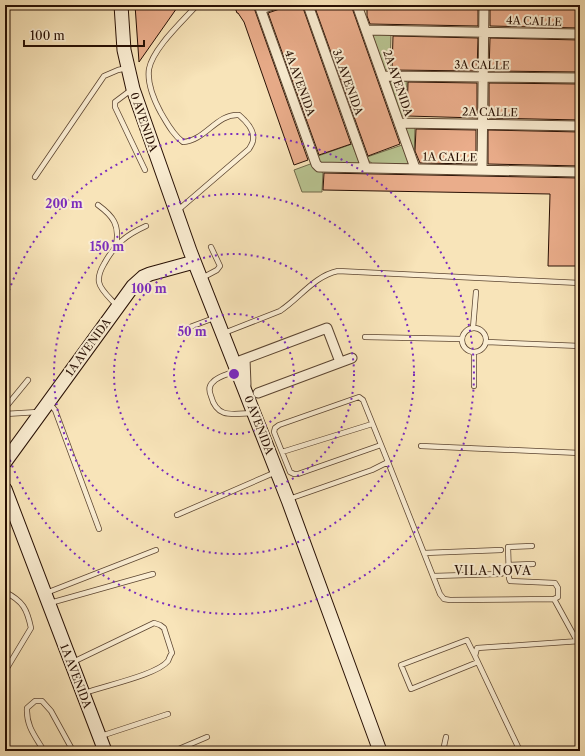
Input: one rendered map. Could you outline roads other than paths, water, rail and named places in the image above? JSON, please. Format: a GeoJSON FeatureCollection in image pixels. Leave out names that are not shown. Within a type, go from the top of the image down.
{"type":"FeatureCollection","features":[{"type":"Feature","properties":{"kind":"street","name":"0 AVENIDA"},"geometry":{"type":"LineString","coordinates":[[121,5],[124,50],[133,89],[194,262],[223,334],[252,392],[254,413],[288,500],[380,751]]}},
{"type":"Feature","properties":{"kind":"street"},"geometry":{"type":"LineString","coordinates":[[260,7],[273,5]]}},
{"type":"Feature","properties":{"kind":"street","name":"3A AVENIDA"},"geometry":{"type":"LineString","coordinates":[[308,5],[366,168]]}},
{"type":"Feature","properties":{"kind":"street","name":"2A AVENIDA"},"geometry":{"type":"LineString","coordinates":[[358,5],[415,168]]}},
{"type":"Feature","properties":{"kind":"street"},"geometry":{"type":"LineString","coordinates":[[482,170],[484,5]]}},
{"type":"Feature","properties":{"kind":"street","name":"4A AVENIDA"},"geometry":{"type":"LineString","coordinates":[[260,7],[316,164],[320,167]]}},
{"type":"Feature","properties":{"kind":"street","name":"4A CALLE"},"geometry":{"type":"LineString","coordinates":[[367,30],[580,34]]}},
{"type":"Feature","properties":{"kind":"street","name":"3A CALLE"},"geometry":{"type":"LineString","coordinates":[[383,76],[580,78]]}},
{"type":"Feature","properties":{"kind":"street","name":"2A CALLE"},"geometry":{"type":"LineString","coordinates":[[399,123],[580,126]]}},
{"type":"Feature","properties":{"kind":"street","name":"1A CALLE"},"geometry":{"type":"LineString","coordinates":[[320,167],[580,172]]}},
{"type":"Feature","properties":{"kind":"street","name":"1A AVENIDA"},"geometry":{"type":"LineString","coordinates":[[5,462],[133,286],[143,277],[158,271],[194,262]]}},
{"type":"Feature","properties":{"kind":"street"},"geometry":{"type":"LineString","coordinates":[[239,364],[327,328],[340,362]]}},
{"type":"Feature","properties":{"kind":"street"},"geometry":{"type":"LineString","coordinates":[[252,392],[352,358]]}},
{"type":"Feature","properties":{"kind":"street","name":"1A AVENIDA"},"geometry":{"type":"LineString","coordinates":[[5,489],[105,751]]}},
{"type":"Feature","properties":{"kind":"lane"},"geometry":{"type":"LineString","coordinates":[[176,212],[249,149],[253,140],[252,131],[246,121],[239,115],[232,114],[196,139],[183,142],[178,139],[157,106],[149,79],[149,68],[153,58],[162,44],[197,5]]}},
{"type":"Feature","properties":{"kind":"lane"},"geometry":{"type":"LineString","coordinates":[[35,178],[104,76],[127,68]]}},
{"type":"Feature","properties":{"kind":"lane"},"geometry":{"type":"LineString","coordinates":[[133,89],[115,102],[115,107],[145,170]]}},
{"type":"Feature","properties":{"kind":"lane"},"geometry":{"type":"LineString","coordinates":[[98,205],[112,218],[118,236],[116,245],[100,271],[99,282],[117,306]]}},
{"type":"Feature","properties":{"kind":"lane"},"geometry":{"type":"LineString","coordinates":[[116,245],[135,231],[146,226]]}},
{"type":"Feature","properties":{"kind":"lane"},"geometry":{"type":"LineString","coordinates":[[201,279],[217,270],[220,266],[211,247]]}},
{"type":"Feature","properties":{"kind":"lane"},"geometry":{"type":"LineString","coordinates":[[223,334],[288,306],[317,280],[328,273],[338,271],[580,283]]}},
{"type":"Feature","properties":{"kind":"lane"},"geometry":{"type":"LineString","coordinates":[[473,328],[476,292]]}},
{"type":"Feature","properties":{"kind":"lane"},"geometry":{"type":"LineString","coordinates":[[190,327],[216,317]]}},
{"type":"Feature","properties":{"kind":"lane"},"geometry":{"type":"LineString","coordinates":[[473,328],[479,328],[483,331],[487,342],[484,348],[479,352],[474,353],[467,350],[463,345],[462,339],[464,333],[473,328]]}},
{"type":"Feature","properties":{"kind":"lane"},"geometry":{"type":"LineString","coordinates":[[365,337],[462,339]]}},
{"type":"Feature","properties":{"kind":"lane"},"geometry":{"type":"LineString","coordinates":[[487,342],[580,346]]}},
{"type":"Feature","properties":{"kind":"lane"},"geometry":{"type":"LineString","coordinates":[[474,353],[474,386]]}},
{"type":"Feature","properties":{"kind":"lane"},"geometry":{"type":"LineString","coordinates":[[239,364],[213,382],[209,386],[209,391],[213,404],[220,411],[226,414],[254,413]]}},
{"type":"Feature","properties":{"kind":"lane"},"geometry":{"type":"LineString","coordinates":[[5,408],[28,380]]}},
{"type":"Feature","properties":{"kind":"lane"},"geometry":{"type":"LineString","coordinates":[[381,445],[298,474],[294,474],[290,472],[274,432],[275,428],[279,425],[359,397],[363,400],[372,424],[381,445],[388,462],[440,594],[444,599],[554,599],[558,597],[558,588],[555,583],[510,581],[508,547],[532,546]]}},
{"type":"Feature","properties":{"kind":"lane"},"geometry":{"type":"LineString","coordinates":[[5,414],[27,414],[45,407],[55,410],[99,529]]}},
{"type":"Feature","properties":{"kind":"lane"},"geometry":{"type":"LineString","coordinates":[[282,452],[372,424]]}},
{"type":"Feature","properties":{"kind":"lane"},"geometry":{"type":"LineString","coordinates":[[421,446],[580,453]]}},
{"type":"Feature","properties":{"kind":"lane"},"geometry":{"type":"LineString","coordinates":[[288,500],[372,470],[388,462]]}},
{"type":"Feature","properties":{"kind":"lane"},"geometry":{"type":"LineString","coordinates":[[177,515],[277,472]]}},
{"type":"Feature","properties":{"kind":"lane"},"geometry":{"type":"LineString","coordinates":[[47,598],[156,550]]}},
{"type":"Feature","properties":{"kind":"lane"},"geometry":{"type":"LineString","coordinates":[[424,553],[501,550]]}},
{"type":"Feature","properties":{"kind":"lane"},"geometry":{"type":"LineString","coordinates":[[508,565],[533,564]]}},
{"type":"Feature","properties":{"kind":"lane"},"geometry":{"type":"LineString","coordinates":[[47,598],[153,574]]}},
{"type":"Feature","properties":{"kind":"lane"},"geometry":{"type":"LineString","coordinates":[[433,576],[501,574]]}},
{"type":"Feature","properties":{"kind":"lane"},"geometry":{"type":"LineString","coordinates":[[5,592],[16,597],[21,602],[29,615],[31,628],[5,669]]}},
{"type":"Feature","properties":{"kind":"lane"},"geometry":{"type":"LineString","coordinates":[[475,656],[477,648],[578,641],[554,599]]}},
{"type":"Feature","properties":{"kind":"lane"},"geometry":{"type":"LineString","coordinates":[[71,662],[154,623],[164,628],[172,653],[167,662],[155,670],[141,676],[83,694]]}},
{"type":"Feature","properties":{"kind":"lane"},"geometry":{"type":"LineString","coordinates":[[478,662],[411,689],[401,665],[467,640],[478,662],[520,751]]}},
{"type":"Feature","properties":{"kind":"lane"},"geometry":{"type":"LineString","coordinates":[[44,751],[26,719],[27,708],[34,701],[42,701],[51,711],[73,751]]}},
{"type":"Feature","properties":{"kind":"lane"},"geometry":{"type":"LineString","coordinates":[[100,737],[168,714]]}},
{"type":"Feature","properties":{"kind":"lane"},"geometry":{"type":"LineString","coordinates":[[174,751],[207,737]]}},
{"type":"Feature","properties":{"kind":"lane"},"geometry":{"type":"LineString","coordinates":[[443,751],[446,737]]}},
{"type":"Feature","properties":{"kind":"district","name":"VILA NOVA"},"geometry":{"type":"Point","coordinates":[493,570]}}]}
